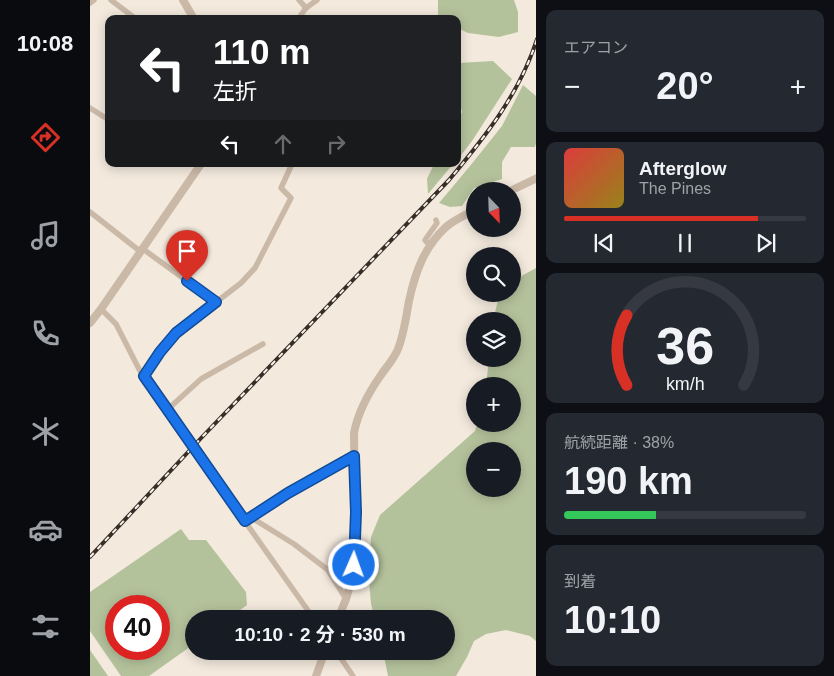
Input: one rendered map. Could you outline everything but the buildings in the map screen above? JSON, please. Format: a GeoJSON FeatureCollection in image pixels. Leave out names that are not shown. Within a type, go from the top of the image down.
{"type":"FeatureCollection","features":[{"type":"Feature","properties":{"kind":"street"},"geometry":{"type":"LineString","coordinates":[[90,3],[94,0]]}},
{"type":"Feature","properties":{"kind":"street"},"geometry":{"type":"LineString","coordinates":[[111,0],[131,15]]}},
{"type":"Feature","properties":{"kind":"street"},"geometry":{"type":"LineString","coordinates":[[184,0],[192,15]]}},
{"type":"Feature","properties":{"kind":"street"},"geometry":{"type":"LineString","coordinates":[[299,0],[306,8]]}},
{"type":"Feature","properties":{"kind":"street"},"geometry":{"type":"LineString","coordinates":[[301,15],[306,8],[317,0]]}},
{"type":"Feature","properties":{"kind":"street"},"geometry":{"type":"LineString","coordinates":[[90,108],[105,117]]}},
{"type":"Feature","properties":{"kind":"street"},"geometry":{"type":"LineString","coordinates":[[90,323],[198,167]]}},
{"type":"Feature","properties":{"kind":"street"},"geometry":{"type":"LineString","coordinates":[[144,376],[176,333],[241,283],[255,268],[291,198],[281,188],[291,167]]}},
{"type":"Feature","properties":{"kind":"street"},"geometry":{"type":"LineString","coordinates":[[521,186],[536,178]]}},
{"type":"Feature","properties":{"kind":"street"},"geometry":{"type":"LineString","coordinates":[[90,212],[216,302]]}},
{"type":"Feature","properties":{"kind":"street"},"geometry":{"type":"LineString","coordinates":[[342,610],[351,582],[354,565],[356,512],[354,433],[356,420],[398,349],[413,284],[430,245],[447,226],[466,214]]}},
{"type":"Feature","properties":{"kind":"street"},"geometry":{"type":"LineString","coordinates":[[430,245],[425,240],[437,223],[436,220]]}},
{"type":"Feature","properties":{"kind":"street"},"geometry":{"type":"LineString","coordinates":[[101,309],[116,324],[144,376],[308,610]]}},
{"type":"Feature","properties":{"kind":"street"},"geometry":{"type":"LineString","coordinates":[[167,410],[202,379],[263,344]]}},
{"type":"Feature","properties":{"kind":"street"},"geometry":{"type":"LineString","coordinates":[[245,521],[288,493],[354,456]]}},
{"type":"Feature","properties":{"kind":"street"},"geometry":{"type":"LineString","coordinates":[[252,518],[294,544],[328,570],[346,599]]}},
{"type":"Feature","properties":{"kind":"street"},"geometry":{"type":"LineString","coordinates":[[316,676],[322,660]]}},
{"type":"Feature","properties":{"kind":"street"},"geometry":{"type":"LineString","coordinates":[[342,660],[353,676]]}},
{"type":"Feature","properties":{"kind":"green space"},"geometry":{"type":"Polygon","coordinates":[[[438,0],[514,0],[518,12],[518,32],[499,37],[468,33],[461,30],[461,15],[438,15],[438,0]]]}},
{"type":"Feature","properties":{"kind":"green space"},"geometry":{"type":"Polygon","coordinates":[[[493,61],[512,79],[461,155],[462,112],[461,63],[493,61]]]}},
{"type":"Feature","properties":{"kind":"green space"},"geometry":{"type":"Polygon","coordinates":[[[523,85],[536,96],[535,147],[511,147],[502,162],[502,179],[493,182],[466,182],[466,200],[462,206],[450,207],[439,203],[502,126],[523,85]]]}},
{"type":"Feature","properties":{"kind":"green space"},"geometry":{"type":"Polygon","coordinates":[[[433,167],[450,167],[428,194],[427,179],[433,167]]]}},
{"type":"Feature","properties":{"kind":"green space"},"geometry":{"type":"Polygon","coordinates":[[[536,268],[536,641],[530,636],[506,630],[486,634],[474,641],[456,676],[388,676],[385,660],[455,660],[455,610],[373,610],[369,580],[371,537],[380,515],[474,432],[521,432],[521,377],[487,377],[488,367],[521,367],[521,312],[495,312],[498,302],[521,302],[521,276],[536,268]]]}},
{"type":"Feature","properties":{"kind":"green space"},"geometry":{"type":"Polygon","coordinates":[[[181,529],[189,540],[206,540],[246,592],[247,605],[240,610],[185,610],[185,650],[149,676],[121,676],[110,660],[170,660],[170,595],[105,595],[105,653],[90,631],[90,592],[181,529]]]}},
{"type":"Feature","properties":{"kind":"green space"},"geometry":{"type":"Polygon","coordinates":[[[90,650],[108,676],[90,676],[90,650]]]}},
{"type":"Feature","properties":{"kind":"railway"},"geometry":{"type":"LineString","coordinates":[[461,165],[488,131],[511,96],[530,59],[536,42]]}},
{"type":"Feature","properties":{"kind":"railway"},"geometry":{"type":"LineString","coordinates":[[90,557],[460,167]]}},
{"type":"Feature","properties":{"kind":"route"},"geometry":{"type":"LineString","coordinates":[[187,281],[216,302],[176,333],[144,376],[245,521],[288,493],[354,456],[356,512],[354,565]]}}]}
